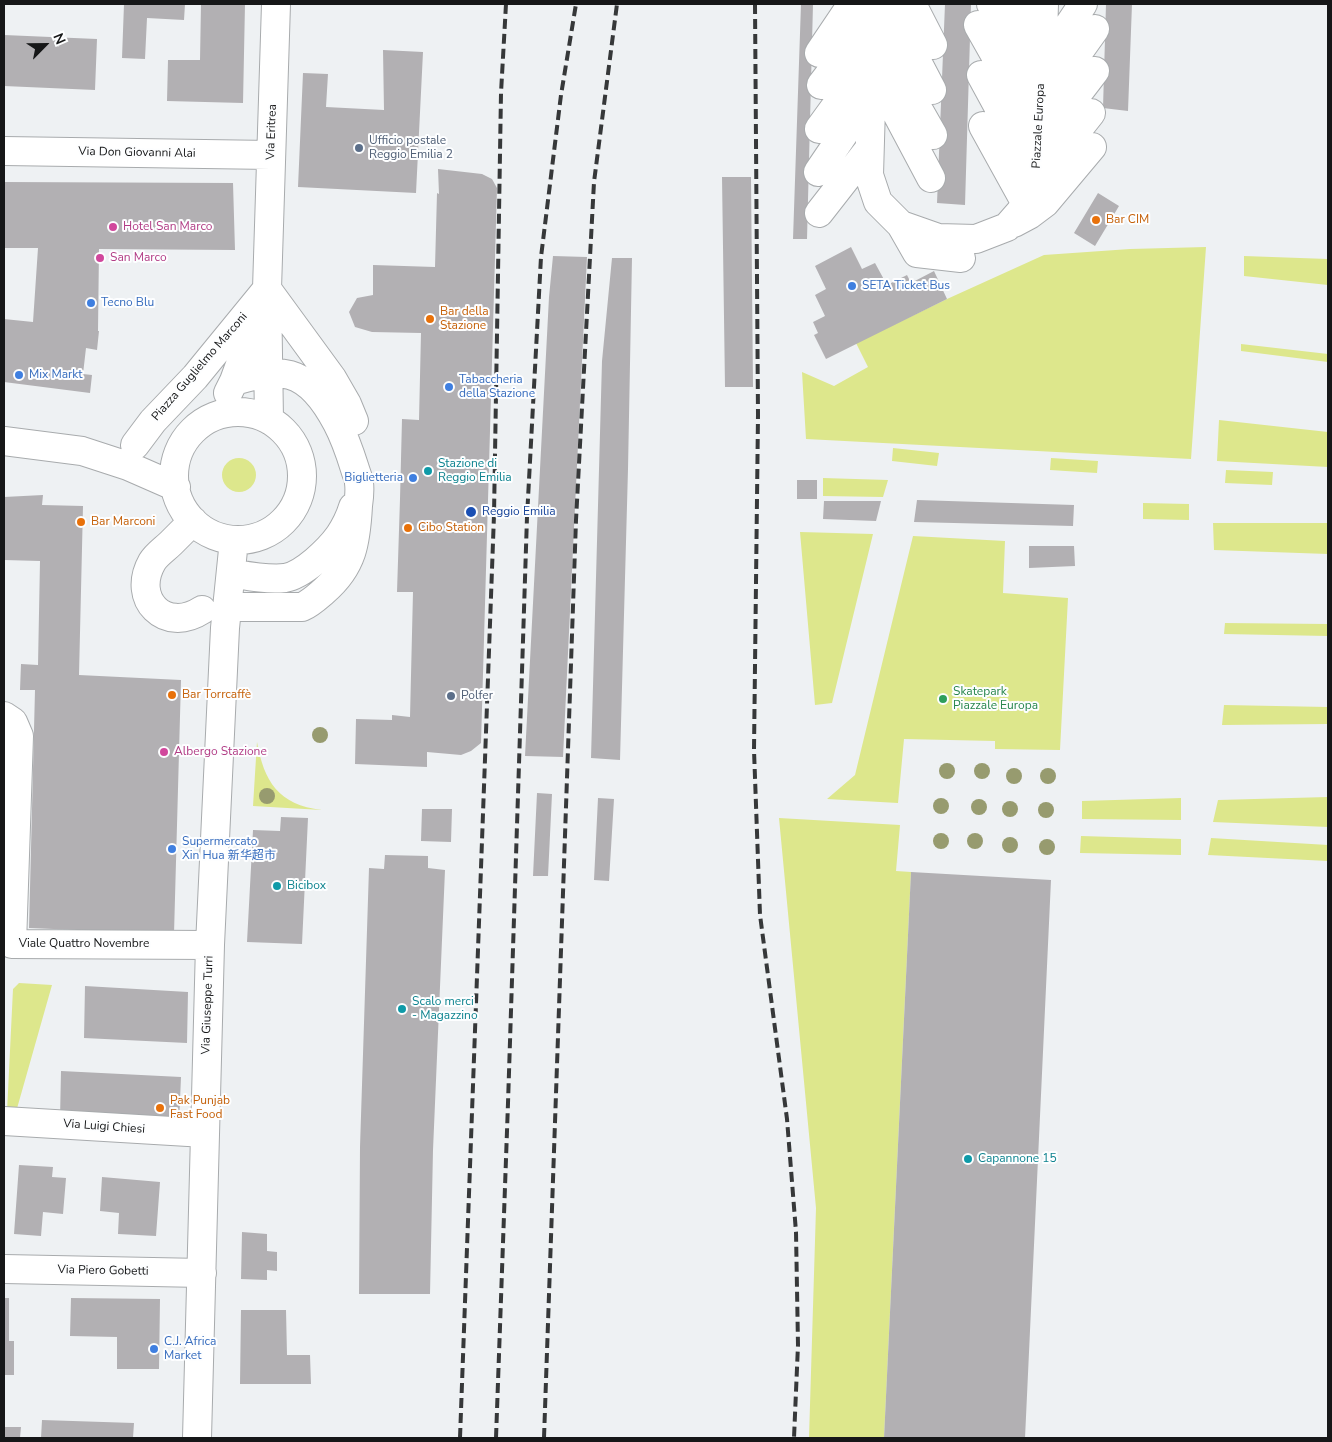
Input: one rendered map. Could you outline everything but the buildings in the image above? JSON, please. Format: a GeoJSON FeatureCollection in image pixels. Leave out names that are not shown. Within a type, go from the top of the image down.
{"type":"FeatureCollection","features":[{"type":"Feature","properties":{"kind":"street","name":"Via Eritrea"},"geometry":{"type":"LineString","coordinates":[[268,260],[276,4]]}},
{"type":"Feature","properties":{"kind":"street"},"geometry":{"type":"LineString","coordinates":[[912,4],[933,45]]}},
{"type":"Feature","properties":{"kind":"street"},"geometry":{"type":"LineString","coordinates":[[1017,4],[1041,78]]}},
{"type":"Feature","properties":{"kind":"street"},"geometry":{"type":"LineString","coordinates":[[1041,78],[1083,4]]}},
{"type":"Feature","properties":{"kind":"street","name":"Piazzale Europa"},"geometry":{"type":"LineString","coordinates":[[872,26],[868,175],[878,202],[901,226],[938,238],[976,240],[1006,227],[1021,211],[1036,176],[1039,164],[1041,78],[1046,8]]}},
{"type":"Feature","properties":{"kind":"street"},"geometry":{"type":"LineString","coordinates":[[984,14],[1041,78]]}},
{"type":"Feature","properties":{"kind":"street"},"geometry":{"type":"LineString","coordinates":[[984,14],[1039,138],[1095,71]]}},
{"type":"Feature","properties":{"kind":"street"},"geometry":{"type":"LineString","coordinates":[[819,53],[872,26]]}},
{"type":"Feature","properties":{"kind":"street"},"geometry":{"type":"LineString","coordinates":[[822,85],[872,26]]}},
{"type":"Feature","properties":{"kind":"street"},"geometry":{"type":"LineString","coordinates":[[872,26],[932,90]]}},
{"type":"Feature","properties":{"kind":"street"},"geometry":{"type":"LineString","coordinates":[[819,129],[872,26]]}},
{"type":"Feature","properties":{"kind":"street"},"geometry":{"type":"LineString","coordinates":[[872,26],[934,135]]}},
{"type":"Feature","properties":{"kind":"street"},"geometry":{"type":"LineString","coordinates":[[872,26],[931,178]]}},
{"type":"Feature","properties":{"kind":"street"},"geometry":{"type":"LineString","coordinates":[[1041,78],[1095,29]]}},
{"type":"Feature","properties":{"kind":"street"},"geometry":{"type":"LineString","coordinates":[[981,75],[1036,176],[1053,160],[1090,113]]}},
{"type":"Feature","properties":{"kind":"street"},"geometry":{"type":"LineString","coordinates":[[818,172],[871,94]]}},
{"type":"Feature","properties":{"kind":"street"},"geometry":{"type":"LineString","coordinates":[[983,126],[1025,202]]}},
{"type":"Feature","properties":{"kind":"street"},"geometry":{"type":"LineString","coordinates":[[1006,227],[1045,203],[1092,148]]}},
{"type":"Feature","properties":{"kind":"street"},"geometry":{"type":"LineString","coordinates":[[819,213],[869,149]]}},
{"type":"Feature","properties":{"kind":"street","name":"Via Don Giovanni Alai"},"geometry":{"type":"LineString","coordinates":[[4,151],[271,155]]}},
{"type":"Feature","properties":{"kind":"street","name":"Piazza Guglielmo Marconi"},"geometry":{"type":"LineString","coordinates":[[268,260],[269,372],[275,425]]}},
{"type":"Feature","properties":{"kind":"street"},"geometry":{"type":"LineString","coordinates":[[193,521],[152,562],[146,578],[146,591],[150,602],[160,613],[168,617],[180,619],[215,609],[302,606],[309,604],[338,578],[352,552],[357,533],[360,484],[359,440],[354,420],[332,378],[267,290]]}},
{"type":"Feature","properties":{"kind":"street","name":"Piazza Guglielmo Marconi"},"geometry":{"type":"LineString","coordinates":[[210,419],[225,399],[234,381],[267,290]]}},
{"type":"Feature","properties":{"kind":"street","name":"Piazza Guglielmo Marconi"},"geometry":{"type":"LineString","coordinates":[[134,445],[267,290]]}},
{"type":"Feature","properties":{"kind":"street"},"geometry":{"type":"LineString","coordinates":[[234,381],[269,372],[296,377],[310,387],[333,414],[346,441],[360,484],[351,514],[339,536],[326,551],[300,572],[286,578],[266,578],[231,573],[247,538],[276,528],[294,508],[300,491],[302,473],[298,454],[288,436],[275,425]]}},
{"type":"Feature","properties":{"kind":"street","name":"Piazza Guglielmo Marconi"},"geometry":{"type":"LineString","coordinates":[[247,538],[212,534],[193,521],[179,498],[174,478],[176,462],[186,440],[197,428],[210,419],[230,413],[250,413],[275,425]]}},
{"type":"Feature","properties":{"kind":"street","name":"Piazza Guglielmo Marconi"},"geometry":{"type":"LineString","coordinates":[[82,451],[186,440]]}},
{"type":"Feature","properties":{"kind":"street"},"geometry":{"type":"LineString","coordinates":[[4,441],[82,451],[128,466],[176,486]]}},
{"type":"Feature","properties":{"kind":"street","name":"Via Giuseppe Turri"},"geometry":{"type":"LineString","coordinates":[[197,1438],[210,945],[225,637],[215,609],[231,573]]}},
{"type":"Feature","properties":{"kind":"street","name":"Viale Quattro Novembre"},"geometry":{"type":"LineString","coordinates":[[4,716],[13,722],[19,736],[12,944],[210,945]]}},
{"type":"Feature","properties":{"kind":"street","name":"Via Luigi Chiesi"},"geometry":{"type":"LineString","coordinates":[[4,1121],[205,1133]]}},
{"type":"Feature","properties":{"kind":"street","name":"Via Piero Gobetti"},"geometry":{"type":"LineString","coordinates":[[4,1269],[202,1273]]}},
{"type":"Feature","properties":{"kind":"green space"},"geometry":{"type":"Polygon","coordinates":[[[1206,247],[1191,459],[806,439],[802,372],[834,386],[868,367],[856,343],[947,299],[1044,255],[1130,249],[1206,247]]]}},
{"type":"Feature","properties":{"kind":"green space"},"geometry":{"type":"Polygon","coordinates":[[[1244,256],[1328,259],[1328,285],[1244,276],[1244,256]]]}},
{"type":"Feature","properties":{"kind":"green space"},"geometry":{"type":"Polygon","coordinates":[[[1241,344],[1328,354],[1328,362],[1241,351],[1241,344]]]}},
{"type":"Feature","properties":{"kind":"green space"},"geometry":{"type":"Polygon","coordinates":[[[1219,420],[1328,432],[1328,467],[1217,461],[1219,420]]]}},
{"type":"Feature","properties":{"kind":"green space"},"geometry":{"type":"Polygon","coordinates":[[[893,448],[939,453],[937,466],[892,461],[893,448]]]}},
{"type":"Feature","properties":{"kind":"green space"},"geometry":{"type":"Polygon","coordinates":[[[239,458],[246,459],[251,463],[255,468],[255,482],[251,487],[246,491],[239,492],[232,491],[227,487],[223,482],[222,475],[223,468],[227,463],[232,459],[239,458]]]}},
{"type":"Feature","properties":{"kind":"green space"},"geometry":{"type":"Polygon","coordinates":[[[1051,458],[1098,461],[1097,473],[1050,470],[1051,458]]]}},
{"type":"Feature","properties":{"kind":"green space"},"geometry":{"type":"Polygon","coordinates":[[[1226,470],[1273,472],[1272,485],[1225,483],[1226,470]]]}},
{"type":"Feature","properties":{"kind":"green space"},"geometry":{"type":"Polygon","coordinates":[[[823,478],[888,480],[883,497],[823,496],[823,478]]]}},
{"type":"Feature","properties":{"kind":"green space"},"geometry":{"type":"Polygon","coordinates":[[[1143,503],[1189,504],[1189,520],[1143,519],[1143,503]]]}},
{"type":"Feature","properties":{"kind":"green space"},"geometry":{"type":"Polygon","coordinates":[[[1213,523],[1328,523],[1328,554],[1214,550],[1213,523]]]}},
{"type":"Feature","properties":{"kind":"green space"},"geometry":{"type":"Polygon","coordinates":[[[800,532],[873,534],[832,703],[815,705],[800,532]]]}},
{"type":"Feature","properties":{"kind":"green space"},"geometry":{"type":"Polygon","coordinates":[[[913,536],[1005,541],[1003,593],[1068,598],[1060,750],[995,749],[995,741],[904,739],[898,803],[827,799],[855,775],[913,536]]]}},
{"type":"Feature","properties":{"kind":"green space"},"geometry":{"type":"Polygon","coordinates":[[[1225,623],[1328,624],[1328,636],[1224,634],[1225,623]]]}},
{"type":"Feature","properties":{"kind":"green space"},"geometry":{"type":"Polygon","coordinates":[[[1224,705],[1328,707],[1328,724],[1222,725],[1224,705]]]}},
{"type":"Feature","properties":{"kind":"green space"},"geometry":{"type":"Polygon","coordinates":[[[257,742],[264,768],[276,789],[294,803],[322,810],[253,806],[257,742]]]}},
{"type":"Feature","properties":{"kind":"green space"},"geometry":{"type":"Polygon","coordinates":[[[1328,797],[1328,827],[1213,822],[1218,800],[1328,797]]]}},
{"type":"Feature","properties":{"kind":"green space"},"geometry":{"type":"Polygon","coordinates":[[[1181,798],[1181,820],[1082,819],[1082,801],[1181,798]]]}},
{"type":"Feature","properties":{"kind":"green space"},"geometry":{"type":"Polygon","coordinates":[[[779,818],[900,825],[896,871],[911,872],[884,1438],[809,1438],[816,1208],[779,818]]]}},
{"type":"Feature","properties":{"kind":"green space"},"geometry":{"type":"Polygon","coordinates":[[[1081,836],[1181,839],[1181,855],[1080,853],[1081,836]]]}},
{"type":"Feature","properties":{"kind":"green space"},"geometry":{"type":"Polygon","coordinates":[[[1211,838],[1328,845],[1328,861],[1208,855],[1211,838]]]}},
{"type":"Feature","properties":{"kind":"green space"},"geometry":{"type":"Polygon","coordinates":[[[19,983],[52,985],[16,1112],[7,1112],[13,989],[19,983]]]}},
{"type":"Feature","properties":{"kind":"railway"},"geometry":{"type":"LineString","coordinates":[[460,1438],[494,515],[501,93],[506,4]]}},
{"type":"Feature","properties":{"kind":"railway"},"geometry":{"type":"LineString","coordinates":[[496,1438],[527,517],[541,257],[561,95],[576,4]]}},
{"type":"Feature","properties":{"kind":"railway"},"geometry":{"type":"LineString","coordinates":[[544,1438],[576,520],[594,182],[617,4]]}},
{"type":"Feature","properties":{"kind":"railway"},"geometry":{"type":"LineString","coordinates":[[755,4],[758,415],[754,750],[760,915],[787,1119],[796,1232],[798,1345],[794,1438]]}},
{"type":"Feature","properties":{"kind":"place","name":"Ufficio postale Reggio Emilia 2"},"geometry":{"type":"Point","coordinates":[359,148]}},
{"type":"Feature","properties":{"kind":"place","name":"Bar CIM"},"geometry":{"type":"Point","coordinates":[1096,220]}},
{"type":"Feature","properties":{"kind":"place","name":"Hotel San Marco"},"geometry":{"type":"Point","coordinates":[113,227]}},
{"type":"Feature","properties":{"kind":"place","name":"San Marco"},"geometry":{"type":"Point","coordinates":[100,258]}},
{"type":"Feature","properties":{"kind":"place","name":"SETA Ticket Bus"},"geometry":{"type":"Point","coordinates":[852,286]}},
{"type":"Feature","properties":{"kind":"place","name":"Tecno Blu"},"geometry":{"type":"Point","coordinates":[91,303]}},
{"type":"Feature","properties":{"kind":"place","name":"Bar della Stazione"},"geometry":{"type":"Point","coordinates":[430,319]}},
{"type":"Feature","properties":{"kind":"place","name":"Mix Markt"},"geometry":{"type":"Point","coordinates":[19,375]}},
{"type":"Feature","properties":{"kind":"place","name":"Tabaccheria della Stazione"},"geometry":{"type":"Point","coordinates":[449,387]}},
{"type":"Feature","properties":{"kind":"place","name":"Stazione di Reggio Emilia"},"geometry":{"type":"Point","coordinates":[428,471]}},
{"type":"Feature","properties":{"kind":"place","name":"Biglietteria"},"geometry":{"type":"Point","coordinates":[413,478]}},
{"type":"Feature","properties":{"kind":"place","name":"Reggio Emilia"},"geometry":{"type":"Point","coordinates":[471,512]}},
{"type":"Feature","properties":{"kind":"place","name":"Bar Marconi"},"geometry":{"type":"Point","coordinates":[81,522]}},
{"type":"Feature","properties":{"kind":"place","name":"Cibo Station"},"geometry":{"type":"Point","coordinates":[408,528]}},
{"type":"Feature","properties":{"kind":"place","name":"Bar Torrcaffè"},"geometry":{"type":"Point","coordinates":[172,695]}},
{"type":"Feature","properties":{"kind":"place","name":"Polfer"},"geometry":{"type":"Point","coordinates":[451,696]}},
{"type":"Feature","properties":{"kind":"place","name":"Skatepark Piazzale Europa"},"geometry":{"type":"Point","coordinates":[943,699]}},
{"type":"Feature","properties":{"kind":"place","name":"Albergo Stazione"},"geometry":{"type":"Point","coordinates":[164,752]}},
{"type":"Feature","properties":{"kind":"place","name":"Supermercato Xin Hua 新华超市"},"geometry":{"type":"Point","coordinates":[172,849]}},
{"type":"Feature","properties":{"kind":"place","name":"Bicibox"},"geometry":{"type":"Point","coordinates":[277,886]}},
{"type":"Feature","properties":{"kind":"place","name":"Scalo merci - Magazzino"},"geometry":{"type":"Point","coordinates":[402,1009]}},
{"type":"Feature","properties":{"kind":"place","name":"Pak Punjab Fast Food"},"geometry":{"type":"Point","coordinates":[160,1108]}},
{"type":"Feature","properties":{"kind":"place","name":"Capannone 15"},"geometry":{"type":"Point","coordinates":[968,1159]}},
{"type":"Feature","properties":{"kind":"place","name":"C.J. Africa Market"},"geometry":{"type":"Point","coordinates":[154,1349]}}]}
